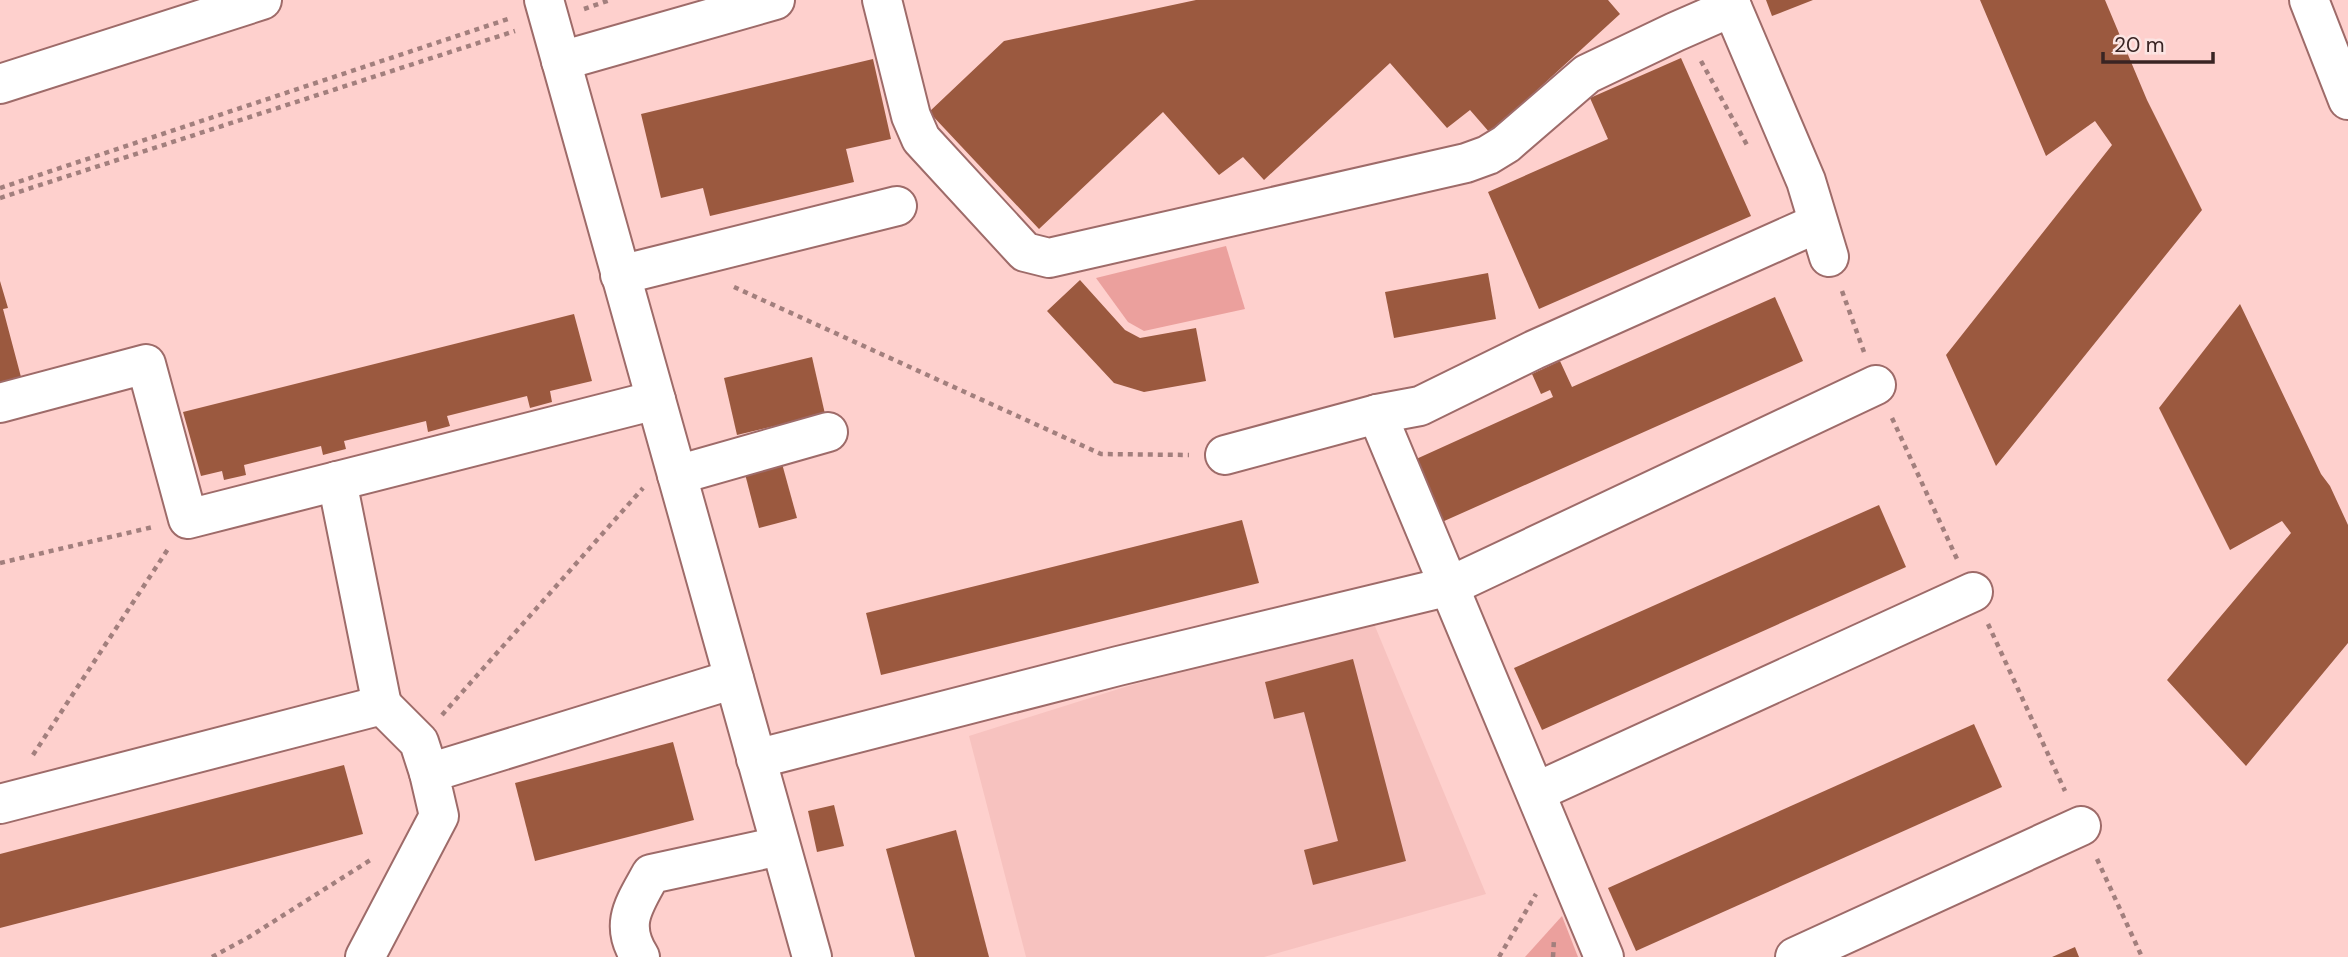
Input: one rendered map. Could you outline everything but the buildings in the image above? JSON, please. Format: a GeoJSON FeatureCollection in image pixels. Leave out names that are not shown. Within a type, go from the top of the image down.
{"type":"FeatureCollection","features":[{"type":"Feature","properties":{"kind":"main road"},"geometry":{"type":"LineString","coordinates":[[0,84],[262,0]]}},
{"type":"Feature","properties":{"kind":"main road"},"geometry":{"type":"LineString","coordinates":[[561,61],[775,0]]}},
{"type":"Feature","properties":{"kind":"main road"},"geometry":{"type":"LineString","coordinates":[[882,0],[911,116],[921,139],[1025,252],[1049,258],[1466,163],[1488,155],[1506,144],[1587,74],[1730,4],[1805,181],[1824,240],[1534,350],[1420,406],[1377,414],[1225,455]]}},
{"type":"Feature","properties":{"kind":"main road"},"geometry":{"type":"LineString","coordinates":[[2309,0],[2348,100]]}},
{"type":"Feature","properties":{"kind":"main road"},"geometry":{"type":"LineString","coordinates":[[547,9],[811,957]]}},
{"type":"Feature","properties":{"kind":"main road"},"geometry":{"type":"LineString","coordinates":[[621,275],[897,206]]}},
{"type":"Feature","properties":{"kind":"main road"},"geometry":{"type":"LineString","coordinates":[[0,403],[146,364],[188,519],[656,400]]}},
{"type":"Feature","properties":{"kind":"main road"},"geometry":{"type":"LineString","coordinates":[[756,759],[1118,666],[1450,586],[1876,385]]}},
{"type":"Feature","properties":{"kind":"main road"},"geometry":{"type":"LineString","coordinates":[[1377,414],[1604,957]]}},
{"type":"Feature","properties":{"kind":"main road"},"geometry":{"type":"LineString","coordinates":[[674,466],[828,432]]}},
{"type":"Feature","properties":{"kind":"main road"},"geometry":{"type":"LineString","coordinates":[[337,481],[383,705],[424,757],[439,816],[365,957]]}},
{"type":"Feature","properties":{"kind":"main road"},"geometry":{"type":"LineString","coordinates":[[1536,793],[1973,592]]}},
{"type":"Feature","properties":{"kind":"main road"},"geometry":{"type":"LineString","coordinates":[[424,757],[734,679]]}},
{"type":"Feature","properties":{"kind":"main road"},"geometry":{"type":"LineString","coordinates":[[0,803],[383,705]]}},
{"type":"Feature","properties":{"kind":"main road"},"geometry":{"type":"LineString","coordinates":[[1795,957],[2081,826]]}},
{"type":"Feature","properties":{"kind":"main road"},"geometry":{"type":"LineString","coordinates":[[640,957],[633,946],[628,927],[633,908],[651,874],[780,846]]}},
{"type":"Feature","properties":{"kind":"path"},"geometry":{"type":"LineString","coordinates":[[0,188],[547,9],[610,0]]}},
{"type":"Feature","properties":{"kind":"path"},"geometry":{"type":"LineString","coordinates":[[0,198],[547,9]]}},
{"type":"Feature","properties":{"kind":"path"},"geometry":{"type":"LineString","coordinates":[[1675,32],[1696,52],[1748,149]]}},
{"type":"Feature","properties":{"kind":"path"},"geometry":{"type":"LineString","coordinates":[[676,261],[1101,454],[1225,455]]}},
{"type":"Feature","properties":{"kind":"path"},"geometry":{"type":"LineString","coordinates":[[424,757],[674,466]]}},
{"type":"Feature","properties":{"kind":"path"},"geometry":{"type":"LineString","coordinates":[[0,563],[188,519]]}},
{"type":"Feature","properties":{"kind":"path"},"geometry":{"type":"LineString","coordinates":[[0,803],[188,519]]}},
{"type":"Feature","properties":{"kind":"path"},"geometry":{"type":"LineString","coordinates":[[1499,957],[1561,851]]}},
{"type":"Feature","properties":{"kind":"path"},"geometry":{"type":"LineString","coordinates":[[212,957],[383,852]]}},
{"type":"Feature","properties":{"kind":"shaded area"},"geometry":{"type":"Polygon","coordinates":[[[1226,246],[1245,309],[1144,331],[1128,322],[1096,278],[1226,246]]]}},
{"type":"Feature","properties":{"kind":"shaded area"},"geometry":{"type":"Polygon","coordinates":[[[1372,619],[1486,894],[1264,957],[1026,957],[969,736],[1125,687],[1372,619]]]}},
{"type":"Feature","properties":{"kind":"shaded area"},"geometry":{"type":"Polygon","coordinates":[[[1562,916],[1578,957],[1525,957],[1562,916]]]}}]}
